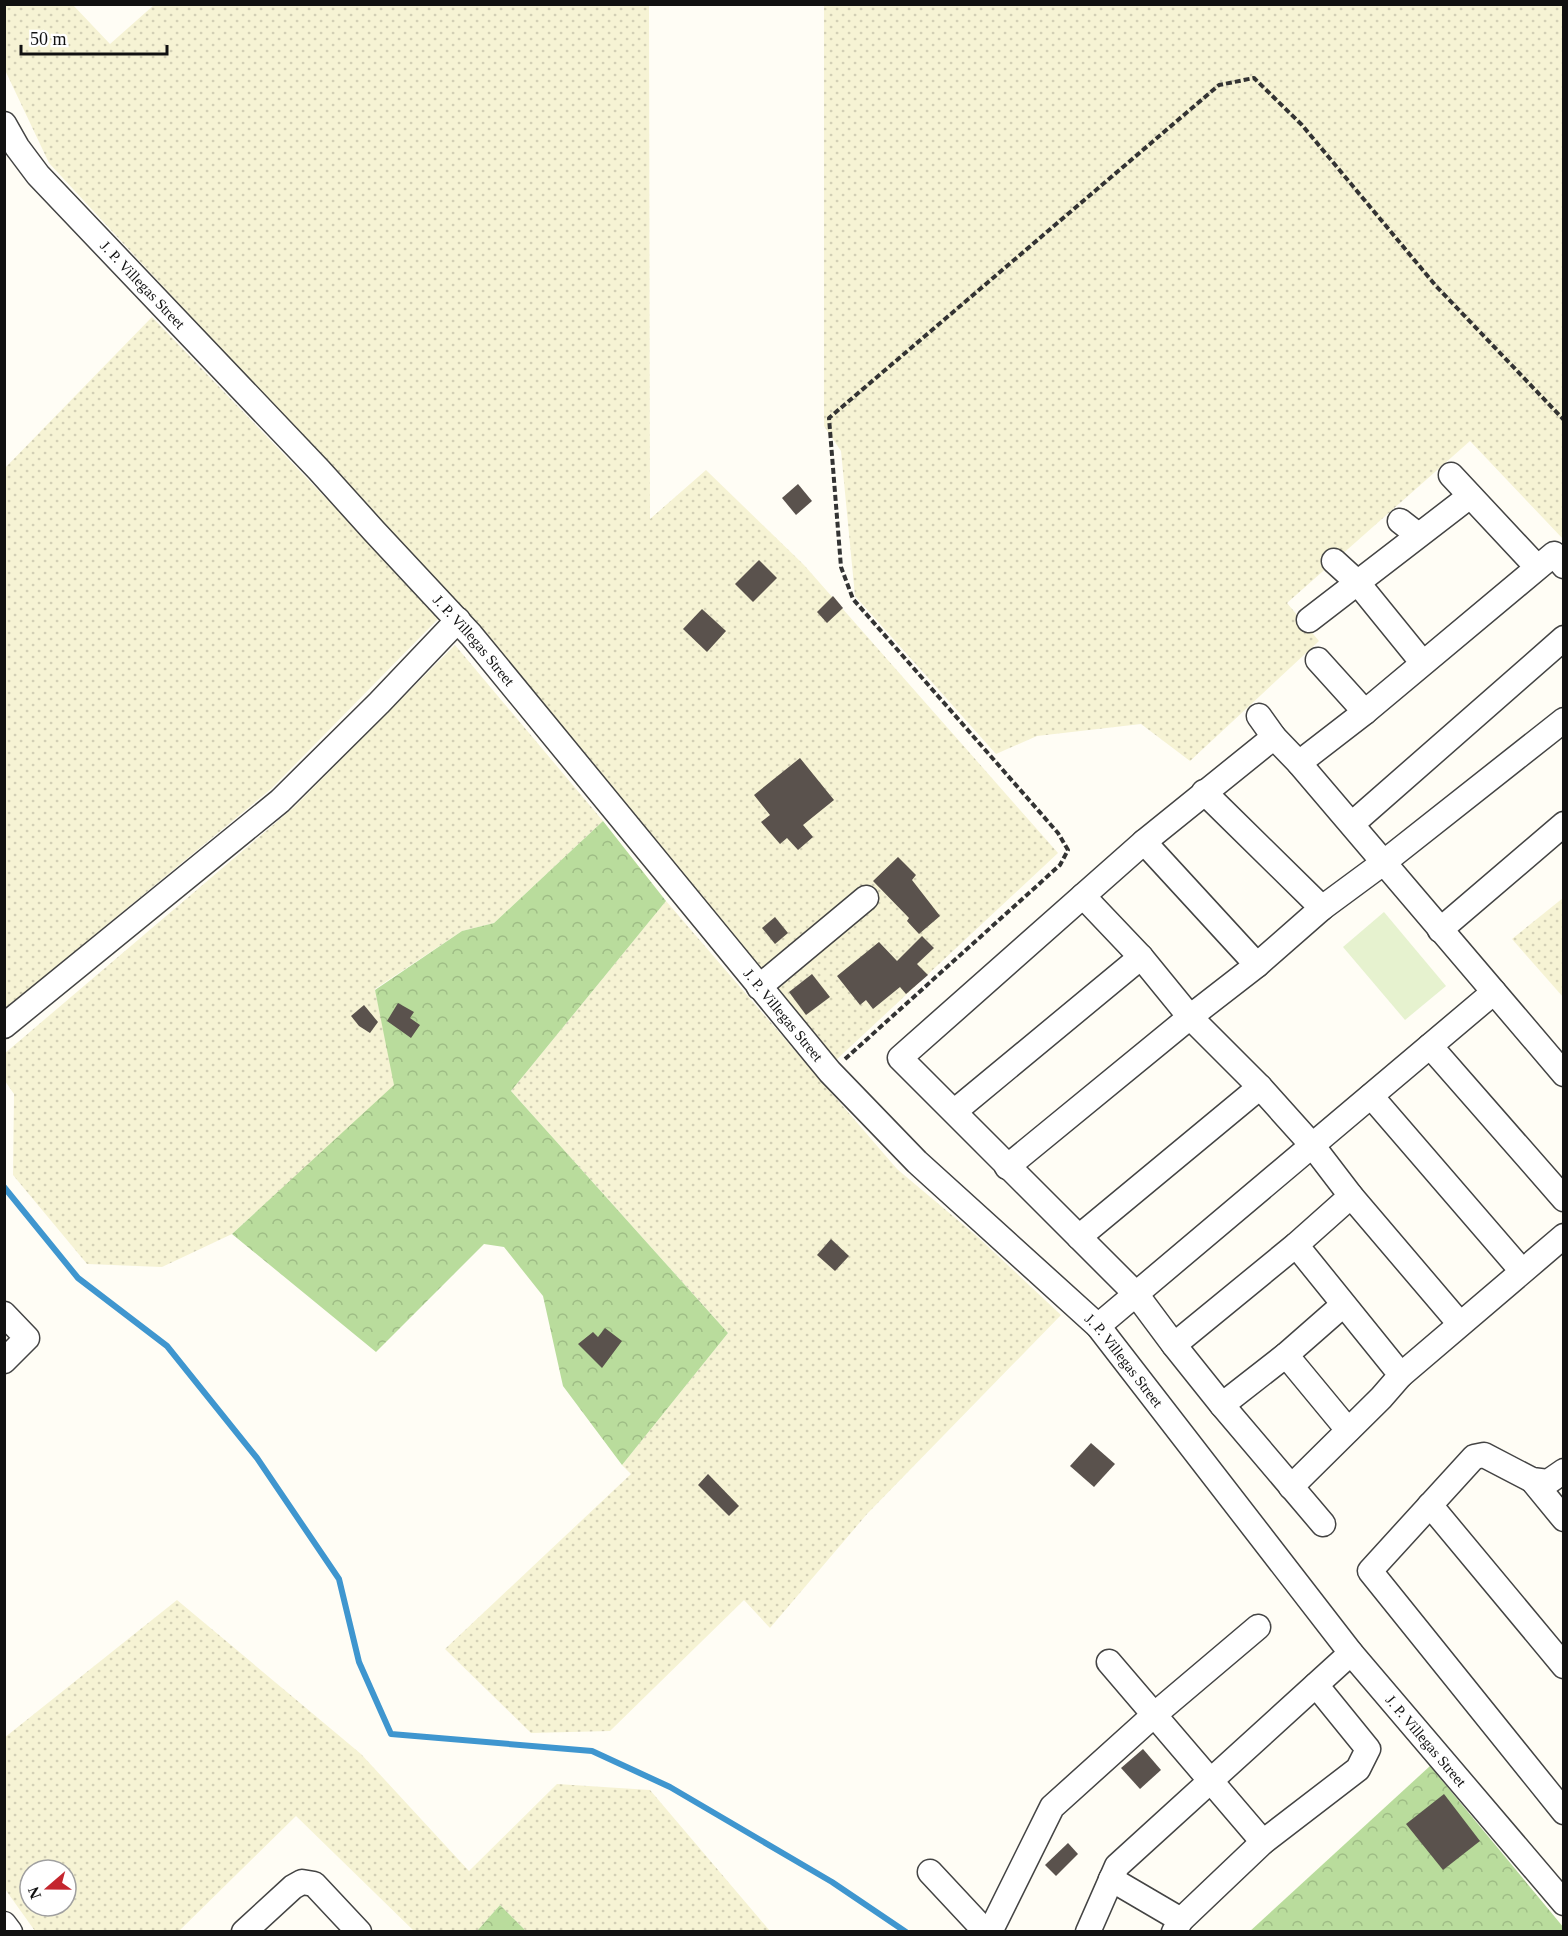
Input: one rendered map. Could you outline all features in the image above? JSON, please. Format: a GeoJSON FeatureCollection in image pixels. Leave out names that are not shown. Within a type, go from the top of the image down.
{"type":"FeatureCollection","features":[{"type":"Feature","properties":{"kind":"street","name":"J. P. Villegas Street"},"geometry":{"type":"LineString","coordinates":[[4,124],[16,147],[38,175],[319,470],[458,620],[584,769],[830,1072],[917,1162],[1098,1326],[1351,1653],[1563,1903]]}},
{"type":"Feature","properties":{"kind":"street"},"geometry":{"type":"LineString","coordinates":[[1450,475],[1537,567]]}},
{"type":"Feature","properties":{"kind":"street"},"geometry":{"type":"LineString","coordinates":[[1309,620],[1357,582],[1409,528],[1470,495]]}},
{"type":"Feature","properties":{"kind":"street"},"geometry":{"type":"LineString","coordinates":[[1299,763],[1365,712],[1422,662],[1554,554],[1563,566]]}},
{"type":"Feature","properties":{"kind":"street"},"geometry":{"type":"LineString","coordinates":[[1334,561],[1357,582],[1422,662]]}},
{"type":"Feature","properties":{"kind":"street"},"geometry":{"type":"LineString","coordinates":[[4,1026],[280,801],[379,704],[458,620]]}},
{"type":"Feature","properties":{"kind":"street"},"geometry":{"type":"LineString","coordinates":[[1352,824],[1563,638]]}},
{"type":"Feature","properties":{"kind":"street"},"geometry":{"type":"LineString","coordinates":[[1318,660],[1365,712]]}},
{"type":"Feature","properties":{"kind":"street"},"geometry":{"type":"LineString","coordinates":[[1259,716],[1274,737],[1352,824],[1563,1074]]}},
{"type":"Feature","properties":{"kind":"street"},"geometry":{"type":"LineString","coordinates":[[1007,1167],[1257,965],[1322,908],[1383,863],[1563,720]]}},
{"type":"Feature","properties":{"kind":"street"},"geometry":{"type":"LineString","coordinates":[[1274,737],[1144,842],[900,1058],[1136,1294],[1222,1405],[1323,1524]]}},
{"type":"Feature","properties":{"kind":"street"},"geometry":{"type":"LineString","coordinates":[[1204,792],[1322,908]]}},
{"type":"Feature","properties":{"kind":"street"},"geometry":{"type":"LineString","coordinates":[[1440,930],[1563,824]]}},
{"type":"Feature","properties":{"kind":"street"},"geometry":{"type":"LineString","coordinates":[[1144,842],[1257,965]]}},
{"type":"Feature","properties":{"kind":"street"},"geometry":{"type":"LineString","coordinates":[[1083,896],[1142,957],[1190,1017],[1260,1087],[1312,1145],[1351,1196],[1460,1324]]}},
{"type":"Feature","properties":{"kind":"street"},"geometry":{"type":"LineString","coordinates":[[759,987],[866,898]]}},
{"type":"Feature","properties":{"kind":"street"},"geometry":{"type":"LineString","coordinates":[[955,1111],[1142,957]]}},
{"type":"Feature","properties":{"kind":"street"},"geometry":{"type":"LineString","coordinates":[[1098,1326],[1494,992]]}},
{"type":"Feature","properties":{"kind":"street"},"geometry":{"type":"LineString","coordinates":[[1430,1046],[1563,1199]]}},
{"type":"Feature","properties":{"kind":"street"},"geometry":{"type":"LineString","coordinates":[[1079,1237],[1260,1087]]}},
{"type":"Feature","properties":{"kind":"street"},"geometry":{"type":"LineString","coordinates":[[1371,1096],[1522,1271]]}},
{"type":"Feature","properties":{"kind":"street"},"geometry":{"type":"LineString","coordinates":[[1174,1345],[1296,1245],[1351,1196]]}},
{"type":"Feature","properties":{"kind":"street"},"geometry":{"type":"LineString","coordinates":[[1291,1487],[1401,1375],[1563,1236]]}},
{"type":"Feature","properties":{"kind":"street"},"geometry":{"type":"LineString","coordinates":[[1296,1245],[1401,1375]]}},
{"type":"Feature","properties":{"kind":"street"},"geometry":{"type":"LineString","coordinates":[[1222,1405],[1286,1355],[1343,1305]]}},
{"type":"Feature","properties":{"kind":"street"},"geometry":{"type":"LineString","coordinates":[[4,1314],[27,1338],[4,1361]]}},
{"type":"Feature","properties":{"kind":"street"},"geometry":{"type":"LineString","coordinates":[[1286,1355],[1348,1431]]}},
{"type":"Feature","properties":{"kind":"street"},"geometry":{"type":"LineString","coordinates":[[1560,1799],[1370,1571],[1473,1457],[1484,1455],[1532,1480],[1548,1482],[1563,1471]]}},
{"type":"Feature","properties":{"kind":"street"},"geometry":{"type":"LineString","coordinates":[[1532,1480],[1563,1519]]}},
{"type":"Feature","properties":{"kind":"street"},"geometry":{"type":"LineString","coordinates":[[1430,1505],[1563,1666]]}},
{"type":"Feature","properties":{"kind":"street"},"geometry":{"type":"LineString","coordinates":[[930,1872],[988,1932],[1052,1807],[1154,1715],[1258,1627]]}},
{"type":"Feature","properties":{"kind":"street"},"geometry":{"type":"LineString","coordinates":[[1088,1932],[1117,1866],[1351,1653]]}},
{"type":"Feature","properties":{"kind":"street"},"geometry":{"type":"LineString","coordinates":[[1109,1662],[1263,1842]]}},
{"type":"Feature","properties":{"kind":"street"},"geometry":{"type":"LineString","coordinates":[[1111,1879],[1177,1926],[1263,1842],[1358,1769],[1368,1749],[1316,1685]]}},
{"type":"Feature","properties":{"kind":"street"},"geometry":{"type":"LineString","coordinates":[[244,1932],[292,1887],[302,1882],[314,1884],[359,1932]]}},
{"type":"Feature","properties":{"kind":"street"},"geometry":{"type":"LineString","coordinates":[[4,1924],[10,1932]]}},
{"type":"Feature","properties":{"kind":"path"},"geometry":{"type":"LineString","coordinates":[[830,1072],[1060,865],[1068,850],[1058,833],[853,599],[841,567],[829,418],[1219,85],[1254,78],[1302,125],[1436,286],[1563,420]]}},
{"type":"Feature","properties":{"kind":"shaded area"},"geometry":{"type":"Polygon","coordinates":[[[5,5],[73,5],[110,44],[154,5],[649,5],[650,519],[706,470],[804,565],[1058,853],[834,1062],[595,765],[498,649],[49,163],[5,70],[5,5]]]}},
{"type":"Feature","properties":{"kind":"shaded area"},"geometry":{"type":"Polygon","coordinates":[[[824,5],[1563,5],[1563,539],[1470,441],[1287,603],[1319,641],[1190,761],[1141,724],[1037,736],[996,754],[855,596],[841,451],[824,426],[824,5]]]}},
{"type":"Feature","properties":{"kind":"shaded area"},"geometry":{"type":"Polygon","coordinates":[[[152,317],[440,617],[271,789],[5,1009],[5,468],[152,317]]]}},
{"type":"Feature","properties":{"kind":"shaded area"},"geometry":{"type":"Polygon","coordinates":[[[455,645],[603,821],[494,923],[462,931],[375,989],[395,1085],[232,1234],[162,1267],[87,1264],[13,1175],[14,1094],[5,1081],[4,1054],[293,808],[455,645]]]}},
{"type":"Feature","properties":{"kind":"shaded area"},"geometry":{"type":"Polygon","coordinates":[[[1563,898],[1563,997],[1512,939],[1563,898]]]}},
{"type":"Feature","properties":{"kind":"shaded area"},"geometry":{"type":"Polygon","coordinates":[[[666,901],[897,1169],[979,1238],[1061,1315],[867,1514],[770,1628],[744,1600],[610,1731],[531,1733],[445,1649],[631,1474],[622,1465],[728,1333],[511,1091],[666,901]]]}},
{"type":"Feature","properties":{"kind":"shaded area"},"geometry":{"type":"Polygon","coordinates":[[[177,1600],[361,1754],[469,1871],[557,1784],[650,1790],[770,1931],[526,1931],[500,1905],[477,1931],[414,1931],[296,1816],[179,1931],[35,1931],[26,1918],[78,1918],[78,1858],[18,1858],[18,1907],[5,1889],[4,1738],[177,1600]]]}},
{"type":"Feature","properties":{"kind":"green space"},"geometry":{"type":"Polygon","coordinates":[[[603,821],[666,901],[511,1091],[728,1333],[622,1465],[563,1386],[543,1296],[504,1247],[484,1244],[376,1352],[232,1234],[394,1085],[375,990],[462,931],[494,923],[603,821]]]}},
{"type":"Feature","properties":{"kind":"green space"},"geometry":{"type":"Polygon","coordinates":[[[1384,912],[1446,986],[1405,1020],[1343,947],[1384,912]]]}},
{"type":"Feature","properties":{"kind":"green space"},"geometry":{"type":"Polygon","coordinates":[[[1430,1766],[1564,1928],[1563,1932],[1249,1932],[1430,1766]]]}},
{"type":"Feature","properties":{"kind":"green space"},"geometry":{"type":"Polygon","coordinates":[[[500,1905],[526,1931],[477,1931],[500,1905]]]}},
{"type":"Feature","properties":{"kind":"building"},"geometry":{"type":"Polygon","coordinates":[[[798,484],[812,501],[796,515],[782,498],[798,484]]]}},
{"type":"Feature","properties":{"kind":"building"},"geometry":{"type":"Polygon","coordinates":[[[759,560],[777,578],[753,602],[735,584],[759,560]]]}},
{"type":"Feature","properties":{"kind":"building"},"geometry":{"type":"Polygon","coordinates":[[[833,596],[843,608],[827,623],[817,612],[833,596]]]}},
{"type":"Feature","properties":{"kind":"building"},"geometry":{"type":"Polygon","coordinates":[[[702,609],[726,631],[707,652],[683,629],[702,609]]]}},
{"type":"Feature","properties":{"kind":"building"},"geometry":{"type":"Polygon","coordinates":[[[800,758],[834,800],[803,825],[813,837],[798,850],[787,838],[780,844],[761,822],[770,815],[754,795],[800,758]]]}},
{"type":"Feature","properties":{"kind":"building"},"geometry":{"type":"Polygon","coordinates":[[[898,857],[916,875],[912,880],[940,916],[919,934],[907,921],[909,918],[873,881],[898,857]]]}},
{"type":"Feature","properties":{"kind":"building"},"geometry":{"type":"Polygon","coordinates":[[[775,917],[788,933],[775,944],[762,928],[775,917]]]}},
{"type":"Feature","properties":{"kind":"building"},"geometry":{"type":"Polygon","coordinates":[[[922,936],[934,948],[917,964],[928,975],[906,994],[900,987],[873,1009],[866,1000],[860,1005],[837,976],[879,942],[897,961],[922,936]]]}},
{"type":"Feature","properties":{"kind":"building"},"geometry":{"type":"Polygon","coordinates":[[[812,974],[830,997],[806,1015],[789,992],[812,974]]]}},
{"type":"Feature","properties":{"kind":"building"},"geometry":{"type":"Polygon","coordinates":[[[398,1003],[414,1012],[410,1018],[420,1025],[411,1038],[387,1021],[398,1003]]]}},
{"type":"Feature","properties":{"kind":"building"},"geometry":{"type":"Polygon","coordinates":[[[364,1005],[378,1022],[370,1033],[359,1026],[351,1016],[364,1005]]]}},
{"type":"Feature","properties":{"kind":"building"},"geometry":{"type":"Polygon","coordinates":[[[831,1239],[849,1256],[835,1271],[817,1255],[831,1239]]]}},
{"type":"Feature","properties":{"kind":"building"},"geometry":{"type":"Polygon","coordinates":[[[605,1328],[622,1341],[602,1368],[578,1344],[593,1332],[598,1337],[605,1328]]]}},
{"type":"Feature","properties":{"kind":"building"},"geometry":{"type":"Polygon","coordinates":[[[1091,1443],[1115,1464],[1094,1487],[1070,1466],[1091,1443]]]}},
{"type":"Feature","properties":{"kind":"building"},"geometry":{"type":"Polygon","coordinates":[[[708,1474],[739,1506],[729,1516],[698,1485],[708,1474]]]}},
{"type":"Feature","properties":{"kind":"building"},"geometry":{"type":"Polygon","coordinates":[[[1143,1749],[1161,1770],[1140,1789],[1121,1768],[1143,1749]]]}},
{"type":"Feature","properties":{"kind":"building"},"geometry":{"type":"Polygon","coordinates":[[[1444,1794],[1480,1841],[1443,1870],[1406,1824],[1444,1794]]]}},
{"type":"Feature","properties":{"kind":"building"},"geometry":{"type":"Polygon","coordinates":[[[1068,1843],[1078,1854],[1056,1876],[1045,1865],[1068,1843]]]}},
{"type":"Feature","properties":{"kind":"waterway"},"geometry":{"type":"LineString","coordinates":[[4,1187],[78,1278],[167,1346],[257,1458],[339,1579],[359,1662],[391,1734],[592,1751],[670,1787],[832,1882],[906,1932]]}}]}
